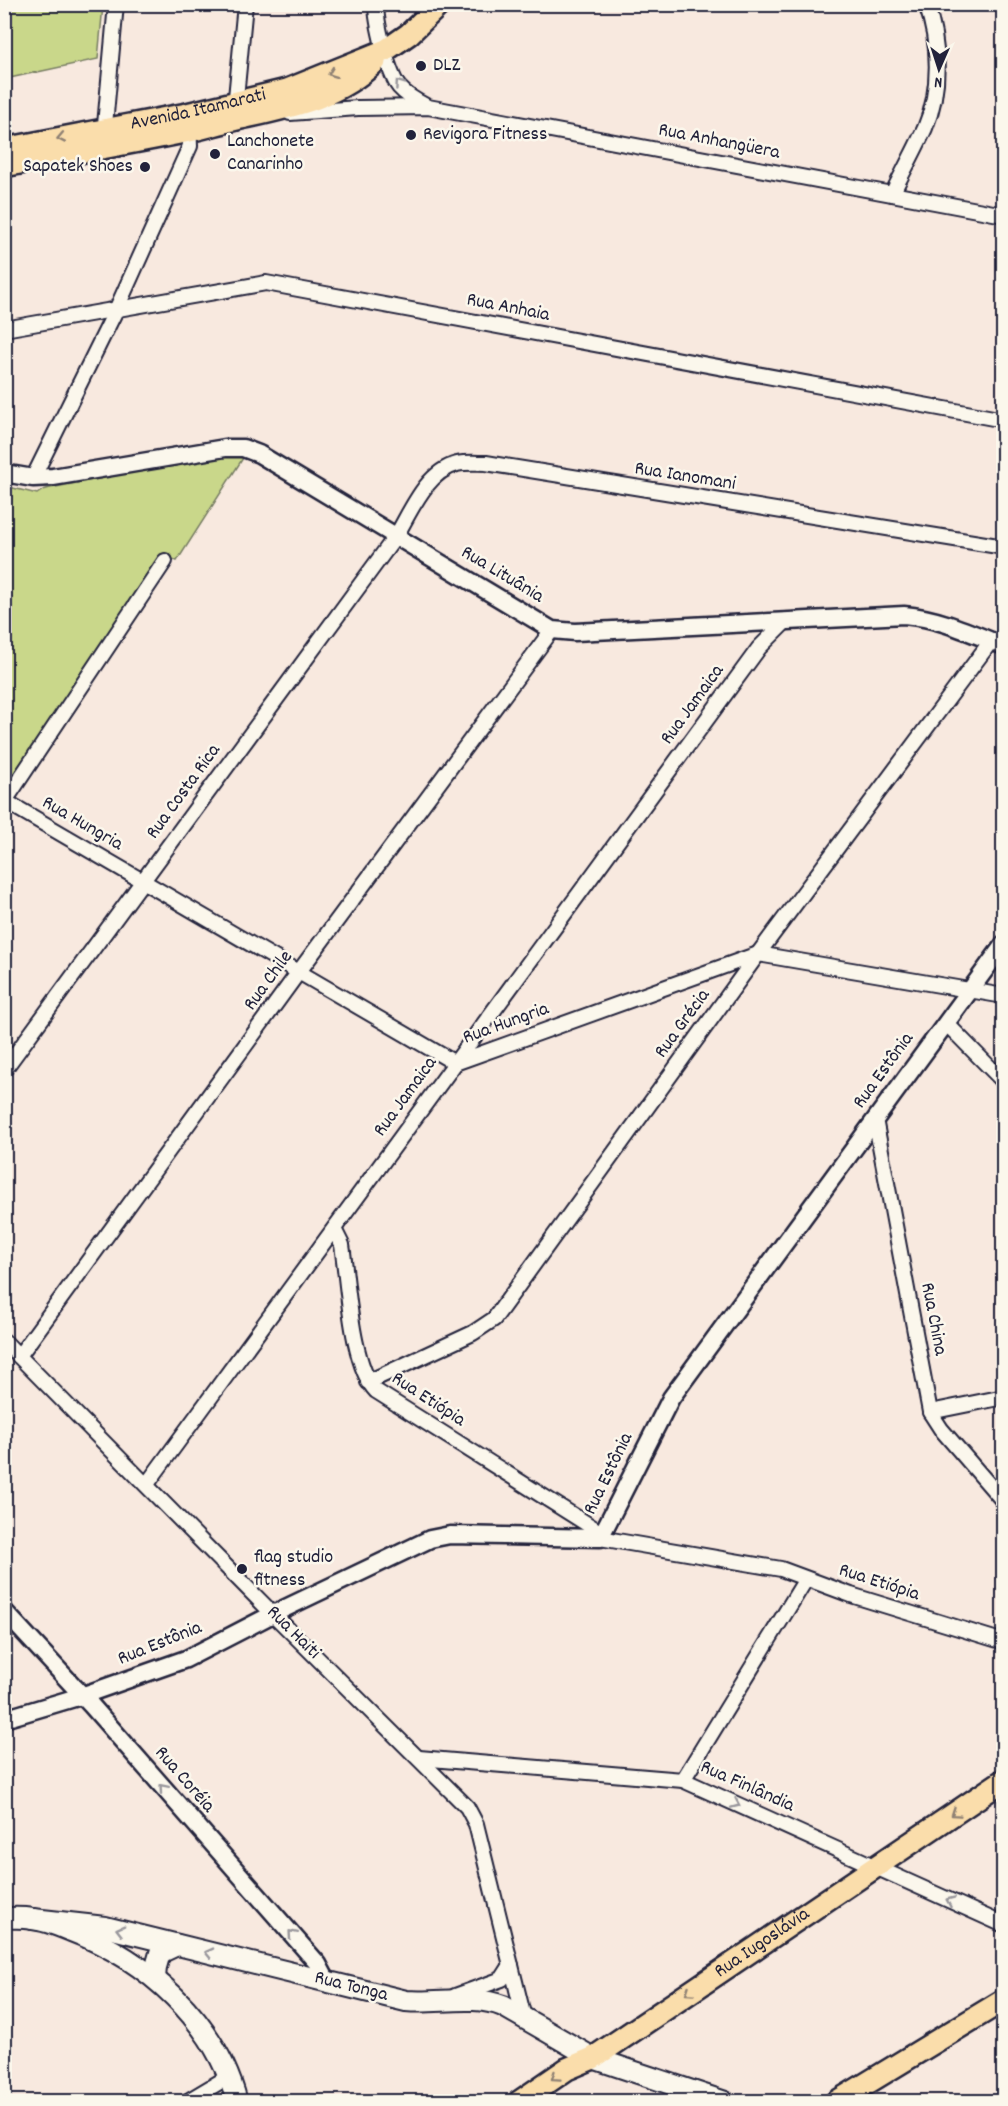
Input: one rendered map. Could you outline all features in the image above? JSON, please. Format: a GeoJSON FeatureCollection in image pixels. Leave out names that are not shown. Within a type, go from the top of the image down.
{"type":"FeatureCollection","features":[{"type":"Feature","properties":{"kind":"main road","name":"Avenida Itamarati"},"geometry":{"type":"LineString","coordinates":[[235,112],[262,115],[320,98],[343,87],[361,75],[386,50],[410,34],[440,4]]}},
{"type":"Feature","properties":{"kind":"main road","name":"Avenida Itamarati"},"geometry":{"type":"LineString","coordinates":[[4,166],[103,139],[235,112],[386,50]]}},
{"type":"Feature","properties":{"kind":"main road","name":"Avenida Itamarati"},"geometry":{"type":"LineString","coordinates":[[4,149],[103,139]]}},
{"type":"Feature","properties":{"kind":"main road","name":"Rua Iugoslávia"},"geometry":{"type":"LineString","coordinates":[[519,2102],[567,2069],[593,2058],[1004,1780]]}},
{"type":"Feature","properties":{"kind":"main road"},"geometry":{"type":"LineString","coordinates":[[4,1918],[33,1919],[93,1939],[155,1978],[196,2020],[213,2046],[228,2076],[237,2102]]}},
{"type":"Feature","properties":{"kind":"main road","name":"Rua Tonga"},"geometry":{"type":"LineString","coordinates":[[33,1919],[105,1927],[406,2001],[492,2001],[524,2018]]}},
{"type":"Feature","properties":{"kind":"main road"},"geometry":{"type":"LineString","coordinates":[[155,1978],[160,1953],[177,1945]]}},
{"type":"Feature","properties":{"kind":"main road"},"geometry":{"type":"LineString","coordinates":[[836,2102],[1004,2001]]}},
{"type":"Feature","properties":{"kind":"main road"},"geometry":{"type":"LineString","coordinates":[[524,2018],[593,2058],[725,2102]]}},
{"type":"Feature","properties":{"kind":"street"},"geometry":{"type":"LineString","coordinates":[[103,139],[116,4]]}},
{"type":"Feature","properties":{"kind":"street"},"geometry":{"type":"LineString","coordinates":[[235,112],[245,4]]}},
{"type":"Feature","properties":{"kind":"street","name":"Rua Anhangüera"},"geometry":{"type":"LineString","coordinates":[[376,4],[378,29],[398,85],[411,99],[428,107]]}},
{"type":"Feature","properties":{"kind":"street"},"geometry":{"type":"LineString","coordinates":[[892,194],[926,126],[933,102],[936,48],[926,4]]}},
{"type":"Feature","properties":{"kind":"street","name":"Rua Anhangüera"},"geometry":{"type":"LineString","coordinates":[[262,115],[358,108],[428,107],[1004,215]]}},
{"type":"Feature","properties":{"kind":"street"},"geometry":{"type":"LineString","coordinates":[[33,478],[117,308],[190,146],[189,123]]}},
{"type":"Feature","properties":{"kind":"street","name":"Rua Anhaia"},"geometry":{"type":"LineString","coordinates":[[4,328],[255,284],[278,284],[1004,420]]}},
{"type":"Feature","properties":{"kind":"street","name":"Rua Lituânia"},"geometry":{"type":"LineString","coordinates":[[4,473],[33,478],[71,475],[225,448],[243,448],[259,454],[552,630],[575,632],[904,615],[926,616],[997,644]]}},
{"type":"Feature","properties":{"kind":"street","name":"Rua Ianomani"},"geometry":{"type":"LineString","coordinates":[[396,536],[428,484],[437,474],[457,464],[471,463],[1004,547]]}},
{"type":"Feature","properties":{"kind":"street","name":"Rua Costa Rica"},"geometry":{"type":"LineString","coordinates":[[4,1070],[396,536]]}},
{"type":"Feature","properties":{"kind":"street"},"geometry":{"type":"LineString","coordinates":[[4,801],[165,561]]}},
{"type":"Feature","properties":{"kind":"street","name":"Rua Jamaica"},"geometry":{"type":"LineString","coordinates":[[147,1484],[752,658],[773,632],[786,621]]}},
{"type":"Feature","properties":{"kind":"street","name":"Rua Chile"},"geometry":{"type":"LineString","coordinates":[[20,1356],[298,973],[552,630]]}},
{"type":"Feature","properties":{"kind":"street","name":"Rua Grécia"},"geometry":{"type":"LineString","coordinates":[[368,1382],[473,1333],[494,1319],[759,954],[997,644]]}},
{"type":"Feature","properties":{"kind":"street","name":"Rua Hungria"},"geometry":{"type":"LineString","coordinates":[[4,801],[455,1063],[759,954],[1004,996]]}},
{"type":"Feature","properties":{"kind":"street","name":"Rua Estônia"},"geometry":{"type":"LineString","coordinates":[[4,1719],[81,1696],[186,1659],[422,1542],[441,1536],[601,1536],[671,1398],[1004,944]]}},
{"type":"Feature","properties":{"kind":"street"},"geometry":{"type":"LineString","coordinates":[[946,1023],[1004,1082]]}},
{"type":"Feature","properties":{"kind":"street","name":"Rua China"},"geometry":{"type":"LineString","coordinates":[[875,1119],[930,1412],[941,1429],[1004,1502]]}},
{"type":"Feature","properties":{"kind":"street","name":"Rua Etiópia"},"geometry":{"type":"LineString","coordinates":[[334,1228],[342,1245],[358,1358],[368,1382],[376,1391],[601,1536],[782,1569],[851,1595],[1004,1642]]}},
{"type":"Feature","properties":{"kind":"street","name":"Rua Haiti"},"geometry":{"type":"LineString","coordinates":[[4,1341],[467,1808],[476,1824],[524,2018]]}},
{"type":"Feature","properties":{"kind":"street"},"geometry":{"type":"LineString","coordinates":[[930,1412],[1004,1397]]}},
{"type":"Feature","properties":{"kind":"street"},"geometry":{"type":"LineString","coordinates":[[683,1780],[806,1579]]}},
{"type":"Feature","properties":{"kind":"street","name":"Rua Coréia"},"geometry":{"type":"LineString","coordinates":[[4,1611],[318,1964],[327,1981]]}},
{"type":"Feature","properties":{"kind":"street","name":"Rua Finlândia"},"geometry":{"type":"LineString","coordinates":[[419,1758],[683,1780],[1004,1925]]}},
{"type":"Feature","properties":{"kind":"street"},"geometry":{"type":"LineString","coordinates":[[437,2002],[496,1982],[507,1974],[512,1965]]}},
{"type":"Feature","properties":{"kind":"street"},"geometry":{"type":"LineString","coordinates":[[186,2102],[228,2076]]}},
{"type":"Feature","properties":{"kind":"green space"},"geometry":{"type":"Polygon","coordinates":[[[5,4],[103,5],[98,59],[5,79],[5,4]]]}},
{"type":"Feature","properties":{"kind":"green space"},"geometry":{"type":"Polygon","coordinates":[[[215,457],[243,458],[177,561],[162,555],[5,789],[5,486],[37,494],[50,488],[215,457]]]}},
{"type":"Feature","properties":{"kind":"place","name":"DLZ"},"geometry":{"type":"Point","coordinates":[421,66]}},
{"type":"Feature","properties":{"kind":"place","name":"Revigora Fitness"},"geometry":{"type":"Point","coordinates":[411,135]}},
{"type":"Feature","properties":{"kind":"place","name":"Lanchonete Canarinho"},"geometry":{"type":"Point","coordinates":[215,154]}},
{"type":"Feature","properties":{"kind":"place","name":"Sapatek Shoes"},"geometry":{"type":"Point","coordinates":[145,167]}},
{"type":"Feature","properties":{"kind":"place","name":"flag studio fitness"},"geometry":{"type":"Point","coordinates":[242,1569]}}]}
